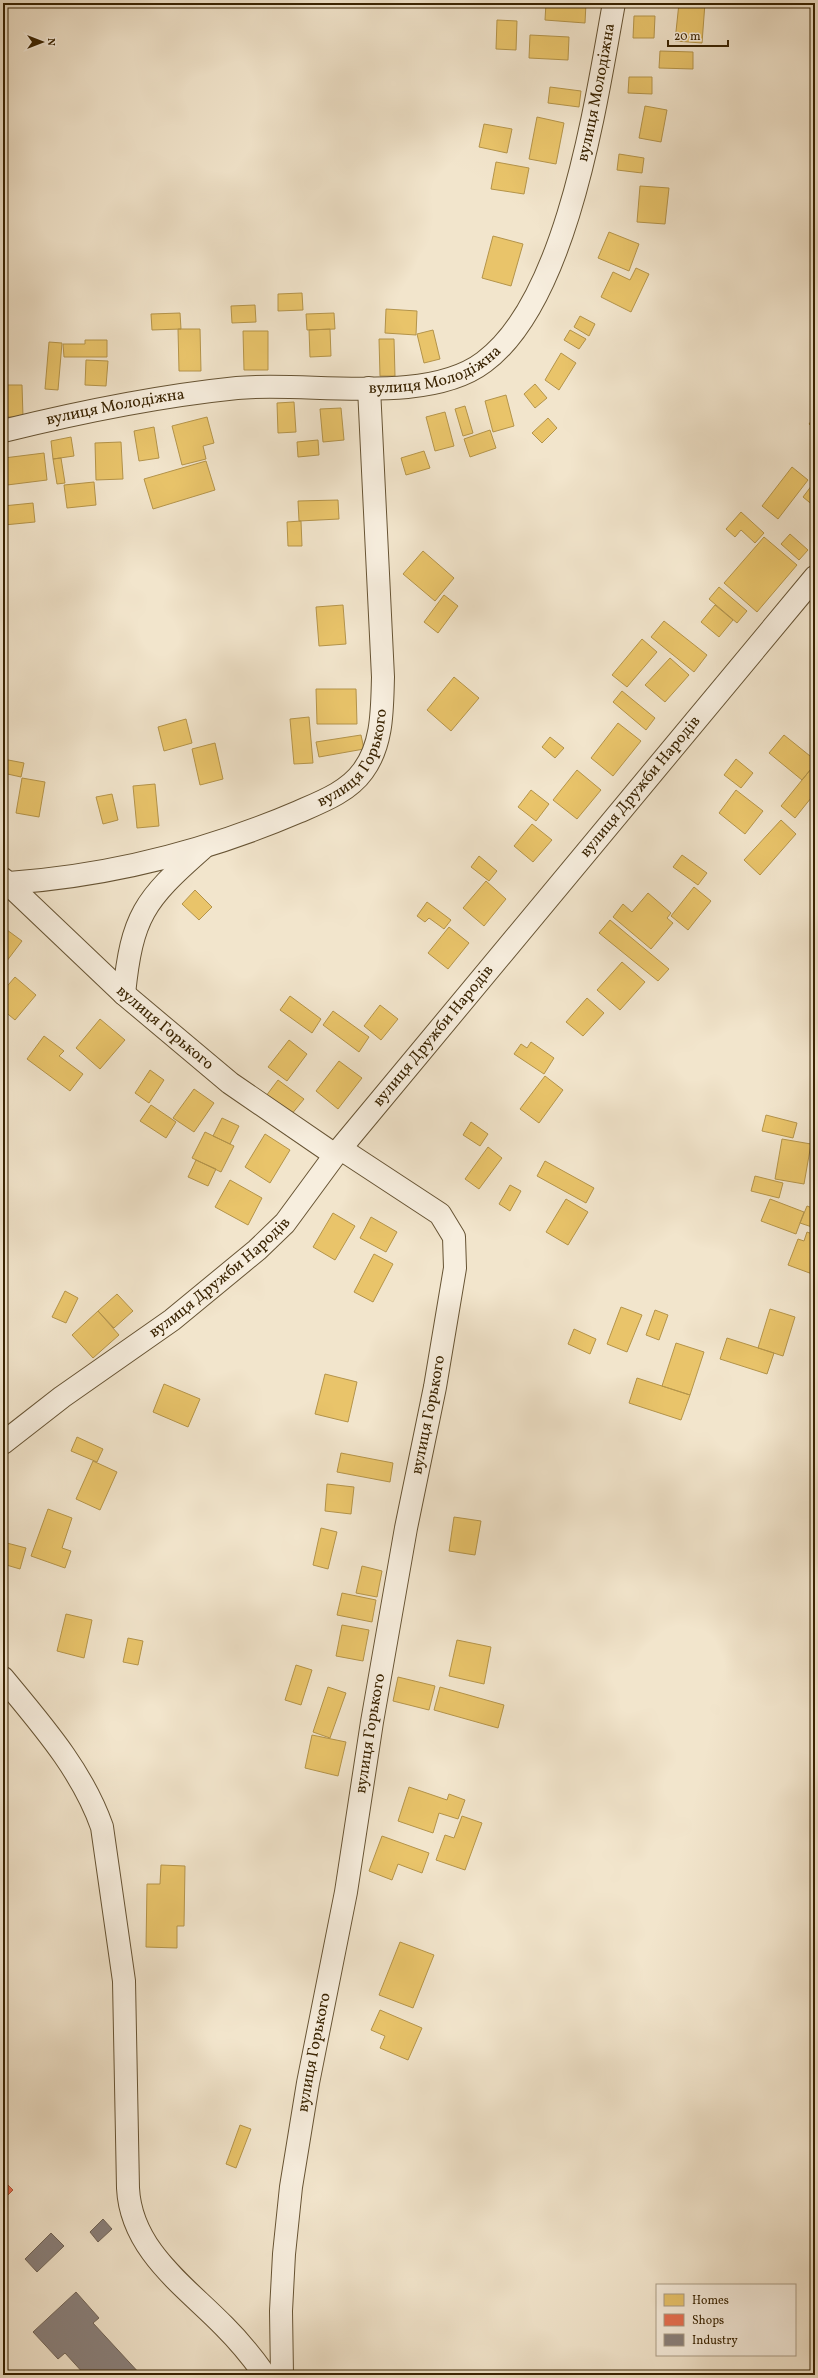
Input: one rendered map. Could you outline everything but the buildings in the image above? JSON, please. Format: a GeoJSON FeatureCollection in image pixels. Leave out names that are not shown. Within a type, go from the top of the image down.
{"type":"FeatureCollection","features":[{"type":"Feature","properties":{"kind":"street","name":"вулиця Молодіжна"},"geometry":{"type":"LineString","coordinates":[[3,431],[101,409],[213,391],[241,388],[369,388],[416,385],[443,381],[465,374],[484,362],[499,349],[523,317],[551,263],[566,223],[580,171],[614,3]]}},
{"type":"Feature","properties":{"kind":"street","name":"вулиця Горького"},"geometry":{"type":"LineString","coordinates":[[6,881],[95,873],[206,846],[281,819],[338,793],[355,780],[364,770],[374,749],[381,723],[383,678],[369,388]]}},
{"type":"Feature","properties":{"kind":"street","name":"вулиця Дружби Народів"},"geometry":{"type":"LineString","coordinates":[[3,1443],[62,1397],[172,1320],[257,1250],[285,1222],[338,1152],[815,577]]}},
{"type":"Feature","properties":{"kind":"street"},"geometry":{"type":"LineString","coordinates":[[124,994],[128,955],[133,934],[142,915],[154,895],[168,879],[206,846]]}},
{"type":"Feature","properties":{"kind":"street","name":"вулиця Горького"},"geometry":{"type":"LineString","coordinates":[[6,881],[124,994],[230,1084],[440,1214],[454,1237],[455,1268],[435,1388],[404,1536],[372,1722],[346,1892],[308,2083],[291,2187],[283,2268],[282,2375]]}},
{"type":"Feature","properties":{"kind":"street"},"geometry":{"type":"LineString","coordinates":[[3,1678],[54,1741],[79,1777],[96,1809],[102,1827],[124,1981],[128,2188],[134,2222],[150,2249],[166,2269],[224,2326],[265,2375]]}}]}
